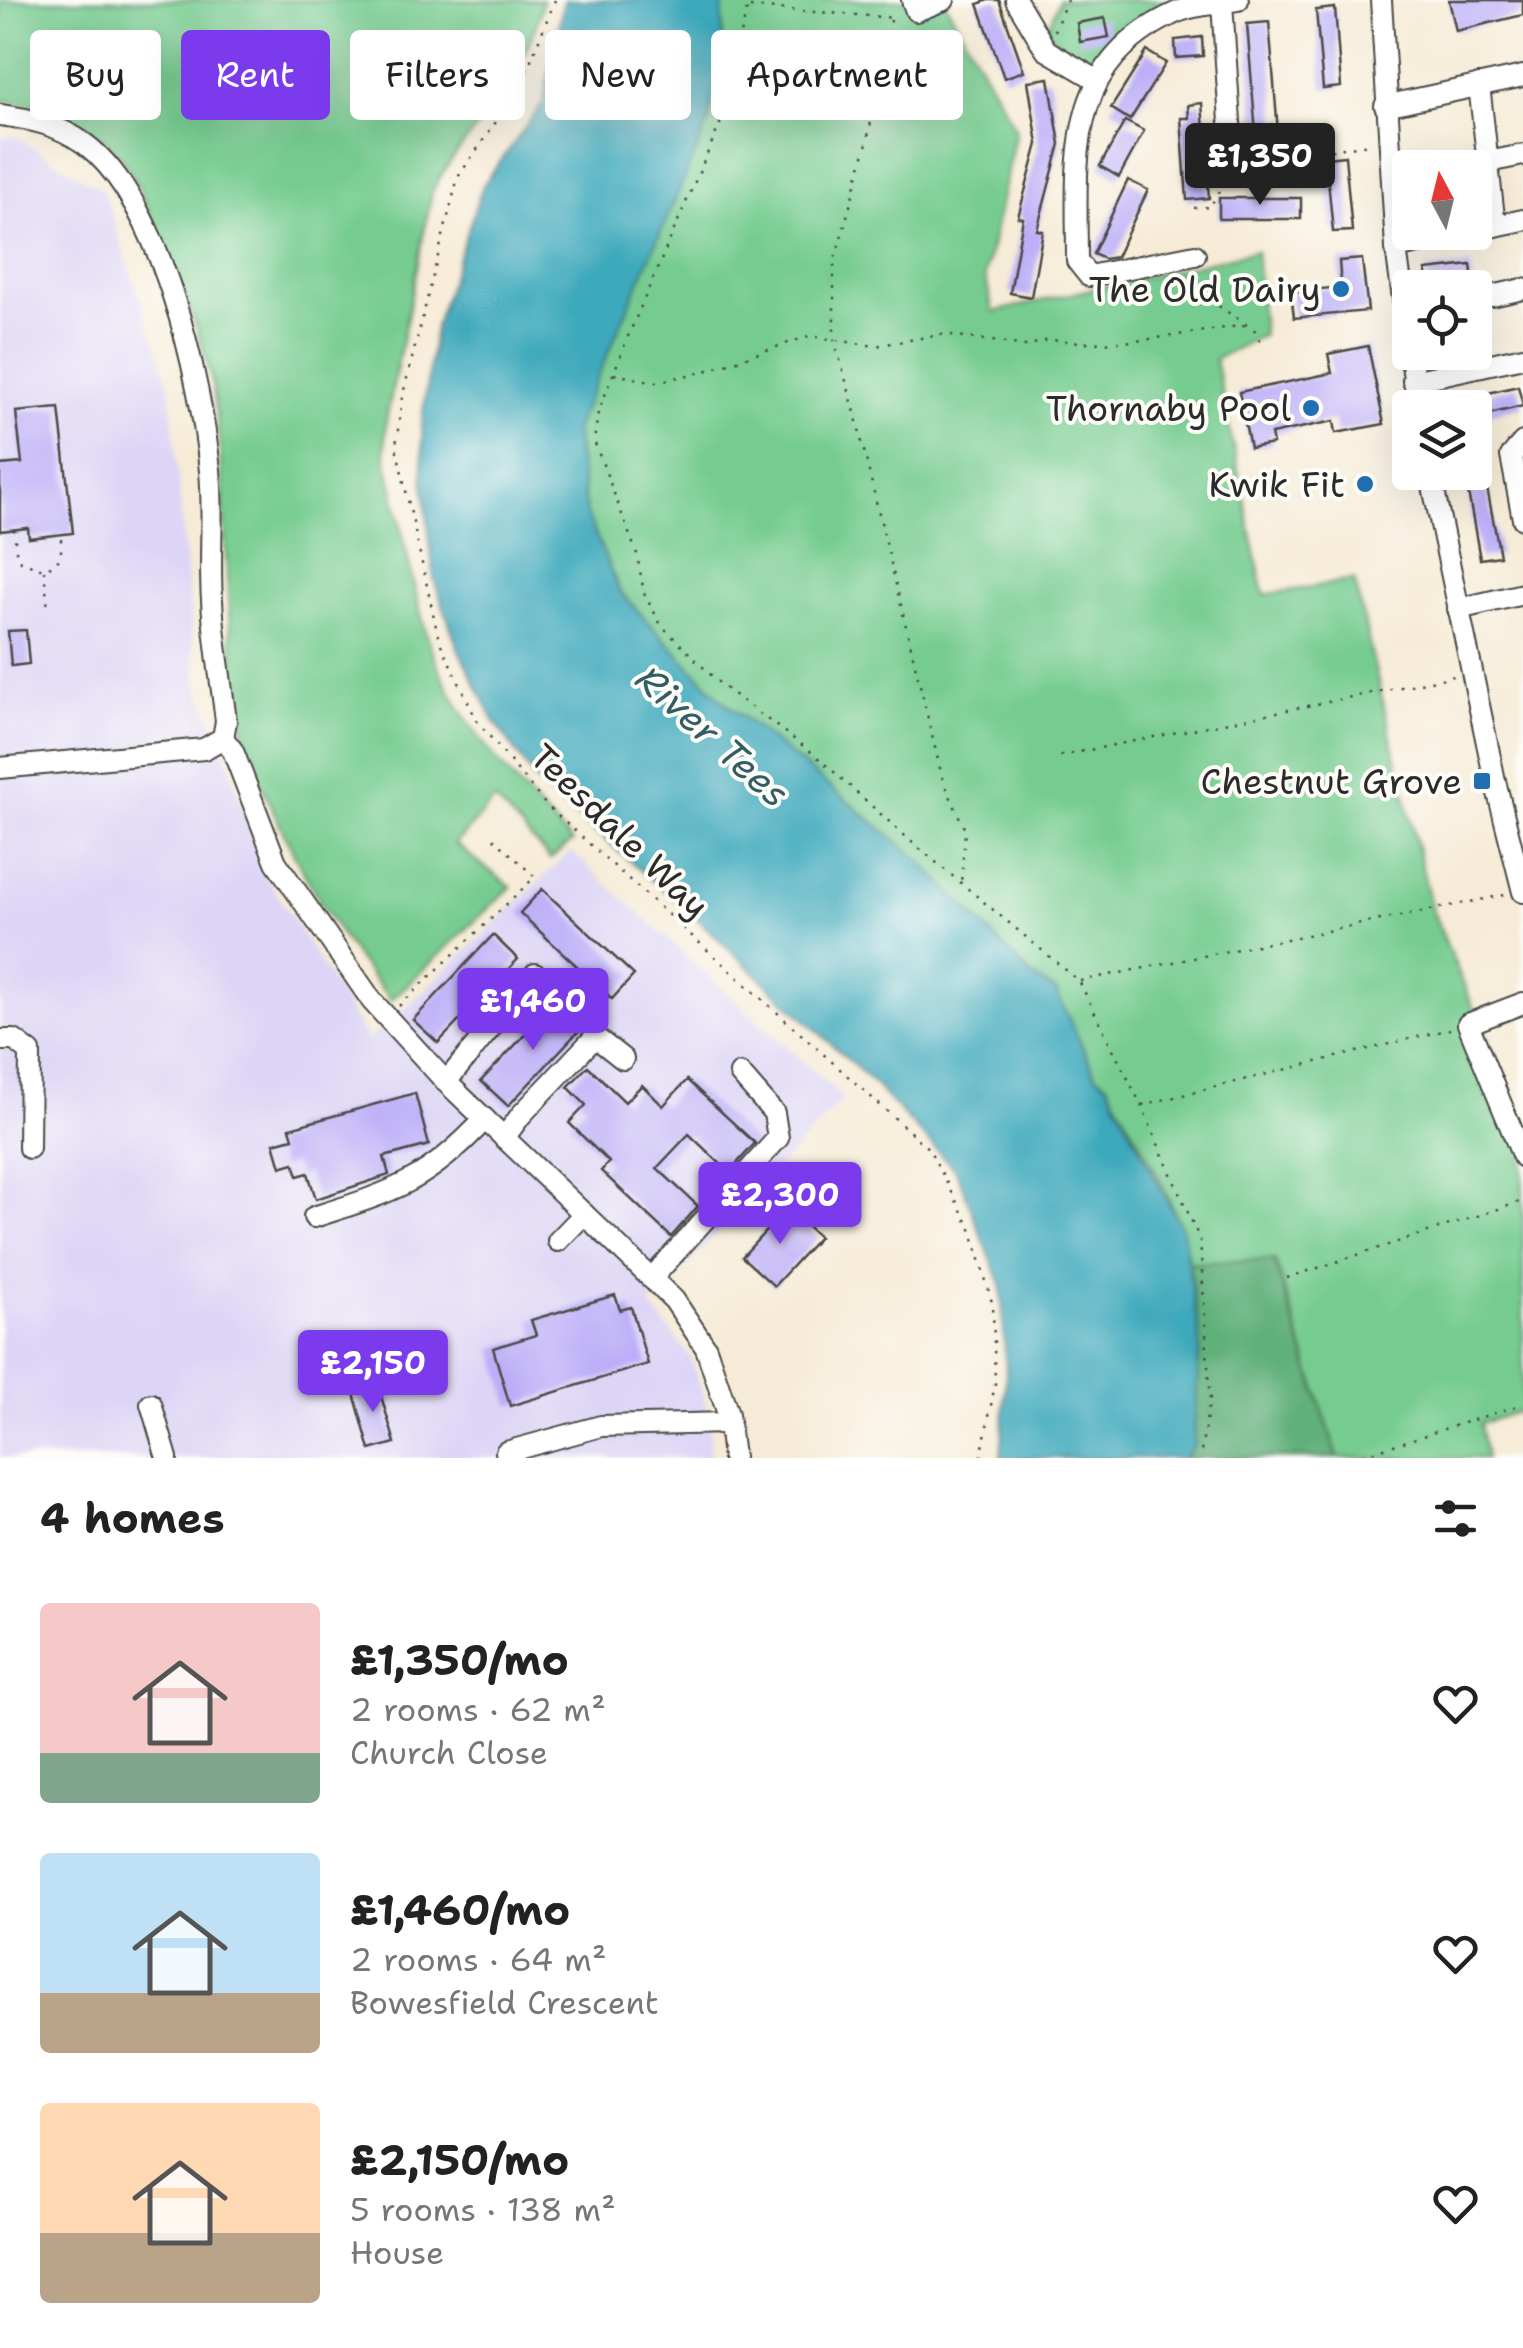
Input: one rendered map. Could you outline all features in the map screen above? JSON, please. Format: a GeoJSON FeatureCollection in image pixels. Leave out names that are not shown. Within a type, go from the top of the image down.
{"type":"FeatureCollection","features":[{"type":"Feature","properties":{"kind":"street"},"geometry":{"type":"LineString","coordinates":[[914,5],[944,0]]}},
{"type":"Feature","properties":{"kind":"street"},"geometry":{"type":"LineString","coordinates":[[1016,0],[1046,50],[1097,80]]}},
{"type":"Feature","properties":{"kind":"street"},"geometry":{"type":"LineString","coordinates":[[1380,0],[1392,195]]}},
{"type":"Feature","properties":{"kind":"street"},"geometry":{"type":"LineString","coordinates":[[1195,255],[1089,276],[1077,261],[1077,148],[1097,80],[1128,41],[1174,13],[1230,1],[1233,167],[1254,168]]}},
{"type":"Feature","properties":{"kind":"street"},"geometry":{"type":"LineString","coordinates":[[1386,106],[1523,76]]}},
{"type":"Feature","properties":{"kind":"street"},"geometry":{"type":"LineString","coordinates":[[1479,86],[1487,150]]}},
{"type":"Feature","properties":{"kind":"street"},"geometry":{"type":"LineString","coordinates":[[0,115],[30,119],[63,130],[88,146],[114,174],[164,270],[186,339],[205,428],[211,476],[212,600],[226,721],[223,738],[233,752],[276,862],[387,1017],[446,1082],[674,1300],[706,1348],[729,1422],[733,1458]]}},
{"type":"Feature","properties":{"kind":"street"},"geometry":{"type":"LineString","coordinates":[[1492,161],[1523,155]]}},
{"type":"Feature","properties":{"kind":"street"},"geometry":{"type":"LineString","coordinates":[[1492,227],[1523,220]]}},
{"type":"Feature","properties":{"kind":"street"},"geometry":{"type":"LineString","coordinates":[[1396,250],[1415,390]]}},
{"type":"Feature","properties":{"kind":"street"},"geometry":{"type":"LineString","coordinates":[[1492,296],[1523,289]]}},
{"type":"Feature","properties":{"kind":"street"},"geometry":{"type":"LineString","coordinates":[[1414,381],[1523,357]]}},
{"type":"Feature","properties":{"kind":"street"},"geometry":{"type":"LineString","coordinates":[[1523,442],[1511,456],[1523,519]]}},
{"type":"Feature","properties":{"kind":"street"},"geometry":{"type":"LineString","coordinates":[[1434,490],[1472,672],[1514,825],[1523,892]]}},
{"type":"Feature","properties":{"kind":"street"},"geometry":{"type":"LineString","coordinates":[[1458,609],[1523,594]]}},
{"type":"Feature","properties":{"kind":"street"},"geometry":{"type":"LineString","coordinates":[[0,768],[204,750],[223,738]]}},
{"type":"Feature","properties":{"kind":"street"},"geometry":{"type":"LineString","coordinates":[[446,1082],[535,974]]}},
{"type":"Feature","properties":{"kind":"street"},"geometry":{"type":"LineString","coordinates":[[1523,1003],[1468,1024],[1523,1157]]}},
{"type":"Feature","properties":{"kind":"street"},"geometry":{"type":"LineString","coordinates":[[504,1138],[520,1114],[595,1037],[623,1059]]}},
{"type":"Feature","properties":{"kind":"street"},"geometry":{"type":"LineString","coordinates":[[0,1040],[14,1040],[30,1052],[28,1148]]}},
{"type":"Feature","properties":{"kind":"street"},"geometry":{"type":"LineString","coordinates":[[652,1278],[778,1138],[774,1113],[740,1074]]}},
{"type":"Feature","properties":{"kind":"street"},"geometry":{"type":"LineString","coordinates":[[314,1216],[396,1190],[432,1170],[485,1119]]}},
{"type":"Feature","properties":{"kind":"street"},"geometry":{"type":"LineString","coordinates":[[558,1241],[584,1214]]}},
{"type":"Feature","properties":{"kind":"street"},"geometry":{"type":"LineString","coordinates":[[151,1404],[167,1458]]}},
{"type":"Feature","properties":{"kind":"street"},"geometry":{"type":"LineString","coordinates":[[506,1452],[601,1426],[729,1422]]}},
{"type":"Feature","properties":{"kind":"path","name":"Teesdale Way"},"geometry":{"type":"LineString","coordinates":[[555,0],[520,87],[458,176],[402,398],[396,446],[438,640],[478,722],[546,805],[929,1149],[972,1231],[992,1306],[995,1384],[981,1458]]}},
{"type":"Feature","properties":{"kind":"path"},"geometry":{"type":"LineString","coordinates":[[749,0],[720,124],[613,374],[598,413],[594,440],[637,554],[644,593],[661,625],[721,685],[814,754],[1079,982],[1141,1106],[1200,1240],[1210,1398],[1200,1458]]}},
{"type":"Feature","properties":{"kind":"path"},"geometry":{"type":"LineString","coordinates":[[1046,50],[1067,0]]}},
{"type":"Feature","properties":{"kind":"path"},"geometry":{"type":"LineString","coordinates":[[749,6],[891,20],[914,5]]}},
{"type":"Feature","properties":{"kind":"path"},"geometry":{"type":"LineString","coordinates":[[891,20],[865,152],[834,263],[834,339],[942,776],[964,830],[961,883]]}},
{"type":"Feature","properties":{"kind":"path"},"geometry":{"type":"LineString","coordinates":[[1254,168],[1272,159],[1388,142]]}},
{"type":"Feature","properties":{"kind":"path"},"geometry":{"type":"LineString","coordinates":[[1194,208],[1210,207],[1233,167]]}},
{"type":"Feature","properties":{"kind":"path"},"geometry":{"type":"LineString","coordinates":[[1157,262],[1256,331],[1262,346]]}},
{"type":"Feature","properties":{"kind":"path"},"geometry":{"type":"LineString","coordinates":[[613,374],[656,382],[716,368],[809,336],[875,346],[944,334],[1026,346],[1048,340],[1136,340],[1246,325]]}},
{"type":"Feature","properties":{"kind":"path"},"geometry":{"type":"LineString","coordinates":[[14,530],[21,560],[44,568],[56,564],[61,555],[61,534]]}},
{"type":"Feature","properties":{"kind":"path"},"geometry":{"type":"LineString","coordinates":[[44,568],[48,608]]}},
{"type":"Feature","properties":{"kind":"path"},"geometry":{"type":"LineString","coordinates":[[1060,756],[1472,672]]}},
{"type":"Feature","properties":{"kind":"path"},"geometry":{"type":"LineString","coordinates":[[387,1017],[535,876],[489,834]]}},
{"type":"Feature","properties":{"kind":"path"},"geometry":{"type":"LineString","coordinates":[[1079,982],[1523,892]]}},
{"type":"Feature","properties":{"kind":"path"},"geometry":{"type":"LineString","coordinates":[[1141,1106],[1468,1024]]}},
{"type":"Feature","properties":{"kind":"path"},"geometry":{"type":"LineString","coordinates":[[1287,1278],[1523,1201]]}},
{"type":"Feature","properties":{"kind":"path"},"geometry":{"type":"LineString","coordinates":[[1354,1458],[1523,1404]]}},
{"type":"Feature","properties":{"kind":"shaded area"},"geometry":{"type":"Polygon","coordinates":[[[14,136],[103,190],[170,387],[196,680],[227,757],[261,868],[368,1040],[571,851],[843,1098],[650,1305],[690,1356],[711,1420],[709,1458],[0,1458],[0,138],[14,136]]]}},
{"type":"Feature","properties":{"kind":"green space"},"geometry":{"type":"Polygon","coordinates":[[[0,0],[543,0],[525,52],[525,30],[350,30],[350,120],[482,120],[432,192],[386,421],[385,453],[416,596],[440,671],[488,750],[572,842],[550,859],[495,800],[455,844],[511,887],[391,1000],[356,956],[310,884],[251,759],[234,670],[219,442],[205,356],[185,297],[130,172],[105,142],[72,120],[161,120],[161,30],[30,30],[30,105],[0,102],[0,0]]]}},
{"type":"Feature","properties":{"kind":"green space"},"geometry":{"type":"Polygon","coordinates":[[[723,0],[944,0],[961,30],[722,30],[723,0]]]}},
{"type":"Feature","properties":{"kind":"green space"},"geometry":{"type":"Polygon","coordinates":[[[1059,0],[1186,0],[1129,27],[1105,57],[1080,59],[1046,32],[1059,0]]]}},
{"type":"Feature","properties":{"kind":"green space"},"geometry":{"type":"Polygon","coordinates":[[[963,34],[1016,130],[985,275],[993,312],[1256,251],[1263,335],[1215,359],[1264,595],[1354,580],[1432,910],[1523,1136],[1523,1410],[1480,1424],[1486,1458],[1338,1458],[1275,1260],[1189,1263],[1176,1216],[1156,1171],[1108,1085],[1095,1074],[1056,991],[1033,977],[913,854],[723,701],[620,592],[586,513],[575,429],[711,78],[711,120],[963,120],[963,34]]]}},
{"type":"Feature","properties":{"kind":"green space"},"geometry":{"type":"Polygon","coordinates":[[[1274,1260],[1338,1458],[1184,1458],[1193,1446],[1200,1340],[1189,1263],[1274,1260]]]}},
{"type":"Feature","properties":{"kind":"water","name":"River Tees"},"geometry":{"type":"Polygon","coordinates":[[[564,0],[723,0],[722,30],[711,30],[708,124],[575,429],[586,513],[620,592],[723,701],[913,854],[1033,977],[1056,991],[1095,1074],[1107,1084],[1183,1231],[1200,1340],[1193,1446],[1184,1458],[1001,1458],[1006,1372],[1001,1285],[956,1171],[870,1080],[685,908],[535,780],[493,719],[458,648],[434,580],[423,479],[422,420],[435,326],[483,185],[543,103],[545,93],[545,120],[691,120],[691,30],[558,30],[564,0]]]}},
{"type":"Feature","properties":{"kind":"building"},"geometry":{"type":"Polygon","coordinates":[[[999,0],[1024,71],[1004,78],[978,4],[999,0]]]}},
{"type":"Feature","properties":{"kind":"building"},"geometry":{"type":"Polygon","coordinates":[[[1449,0],[1523,0],[1523,15],[1456,31],[1449,0]]]}},
{"type":"Feature","properties":{"kind":"building"},"geometry":{"type":"Polygon","coordinates":[[[1335,8],[1341,87],[1323,89],[1316,10],[1335,8]]]}},
{"type":"Feature","properties":{"kind":"building"},"geometry":{"type":"Polygon","coordinates":[[[1105,18],[1109,37],[1080,42],[1077,23],[1105,18]]]}},
{"type":"Feature","properties":{"kind":"building"},"geometry":{"type":"Polygon","coordinates":[[[1269,22],[1279,144],[1257,146],[1247,24],[1269,22]]]}},
{"type":"Feature","properties":{"kind":"building"},"geometry":{"type":"Polygon","coordinates":[[[1202,37],[1203,56],[1176,58],[1175,40],[1202,37]]]}},
{"type":"Feature","properties":{"kind":"building"},"geometry":{"type":"Polygon","coordinates":[[[1147,51],[1166,63],[1130,120],[1111,108],[1147,51]]]}},
{"type":"Feature","properties":{"kind":"building"},"geometry":{"type":"Polygon","coordinates":[[[1049,78],[1060,144],[1037,230],[1043,231],[1031,297],[1010,293],[1023,218],[1018,217],[1038,144],[1028,81],[1049,78]]]}},
{"type":"Feature","properties":{"kind":"building"},"geometry":{"type":"Polygon","coordinates":[[[1202,103],[1209,198],[1187,200],[1181,118],[1189,118],[1188,105],[1202,103]]]}},
{"type":"Feature","properties":{"kind":"building"},"geometry":{"type":"Polygon","coordinates":[[[1125,121],[1144,131],[1119,177],[1100,166],[1125,121]]]}},
{"type":"Feature","properties":{"kind":"building"},"geometry":{"type":"Polygon","coordinates":[[[1345,156],[1352,231],[1333,232],[1326,158],[1345,156]]]}},
{"type":"Feature","properties":{"kind":"building"},"geometry":{"type":"Polygon","coordinates":[[[1128,180],[1148,190],[1116,257],[1104,259],[1093,254],[1128,180]]]}},
{"type":"Feature","properties":{"kind":"building"},"geometry":{"type":"Polygon","coordinates":[[[1219,198],[1301,198],[1301,219],[1219,219],[1219,198]]]}},
{"type":"Feature","properties":{"kind":"building","name":"The Old Dairy"},"geometry":{"type":"Polygon","coordinates":[[[1362,259],[1368,311],[1294,318],[1291,292],[1341,287],[1339,261],[1362,259]]]}},
{"type":"Feature","properties":{"kind":"building"},"geometry":{"type":"Polygon","coordinates":[[[1471,265],[1472,270],[1426,270],[1471,265]]]}},
{"type":"Feature","properties":{"kind":"building","name":"Thornaby Pool"},"geometry":{"type":"Polygon","coordinates":[[[1368,346],[1384,424],[1336,433],[1334,421],[1271,434],[1273,444],[1250,448],[1239,392],[1332,373],[1328,354],[1368,346]]]}},
{"type":"Feature","properties":{"kind":"building"},"geometry":{"type":"Polygon","coordinates":[[[1518,386],[1523,406],[1492,413],[1492,392],[1518,386]]]}},
{"type":"Feature","properties":{"kind":"building"},"geometry":{"type":"Polygon","coordinates":[[[59,408],[73,533],[29,538],[28,528],[0,531],[0,465],[22,463],[16,412],[59,408]]]}},
{"type":"Feature","properties":{"kind":"building"},"geometry":{"type":"Polygon","coordinates":[[[1468,490],[1487,490],[1500,556],[1480,559],[1468,490]]]}},
{"type":"Feature","properties":{"kind":"building"},"geometry":{"type":"Polygon","coordinates":[[[26,630],[29,664],[11,666],[8,631],[26,630]]]}},
{"type":"Feature","properties":{"kind":"building"},"geometry":{"type":"Polygon","coordinates":[[[542,889],[634,975],[612,999],[520,913],[542,889]]]}},
{"type":"Feature","properties":{"kind":"building"},"geometry":{"type":"Polygon","coordinates":[[[493,935],[518,959],[438,1043],[413,1020],[493,935]]]}},
{"type":"Feature","properties":{"kind":"building"},"geometry":{"type":"Polygon","coordinates":[[[559,999],[585,1024],[508,1106],[481,1081],[559,999]]]}},
{"type":"Feature","properties":{"kind":"building"},"geometry":{"type":"Polygon","coordinates":[[[588,1066],[625,1102],[642,1085],[663,1106],[687,1080],[755,1143],[729,1172],[689,1134],[657,1168],[698,1206],[671,1237],[601,1171],[609,1162],[569,1123],[586,1105],[568,1087],[588,1066]]]}},
{"type":"Feature","properties":{"kind":"building"},"geometry":{"type":"Polygon","coordinates":[[[415,1093],[429,1145],[384,1157],[389,1175],[316,1199],[308,1173],[298,1176],[294,1163],[281,1167],[274,1143],[293,1138],[290,1128],[415,1093]]]}},
{"type":"Feature","properties":{"kind":"building"},"geometry":{"type":"Polygon","coordinates":[[[787,1208],[819,1237],[774,1286],[742,1257],[787,1208]]]}},
{"type":"Feature","properties":{"kind":"building"},"geometry":{"type":"Polygon","coordinates":[[[615,1295],[620,1310],[631,1307],[648,1364],[510,1406],[493,1348],[536,1335],[531,1320],[615,1295]]]}},
{"type":"Feature","properties":{"kind":"building"},"geometry":{"type":"Polygon","coordinates":[[[376,1379],[395,1443],[370,1450],[352,1386],[376,1379]]]}},
{"type":"Feature","properties":{"kind":"place","name":"The Old Dairy"},"geometry":{"type":"Point","coordinates":[1341,289]}},
{"type":"Feature","properties":{"kind":"place","name":"Thornaby Pool"},"geometry":{"type":"Point","coordinates":[1311,408]}},
{"type":"Feature","properties":{"kind":"place","name":"Kwik Fit"},"geometry":{"type":"Point","coordinates":[1365,484]}},
{"type":"Feature","properties":{"kind":"place","name":"Chestnut Grove"},"geometry":{"type":"Point","coordinates":[1482,781]}}]}
